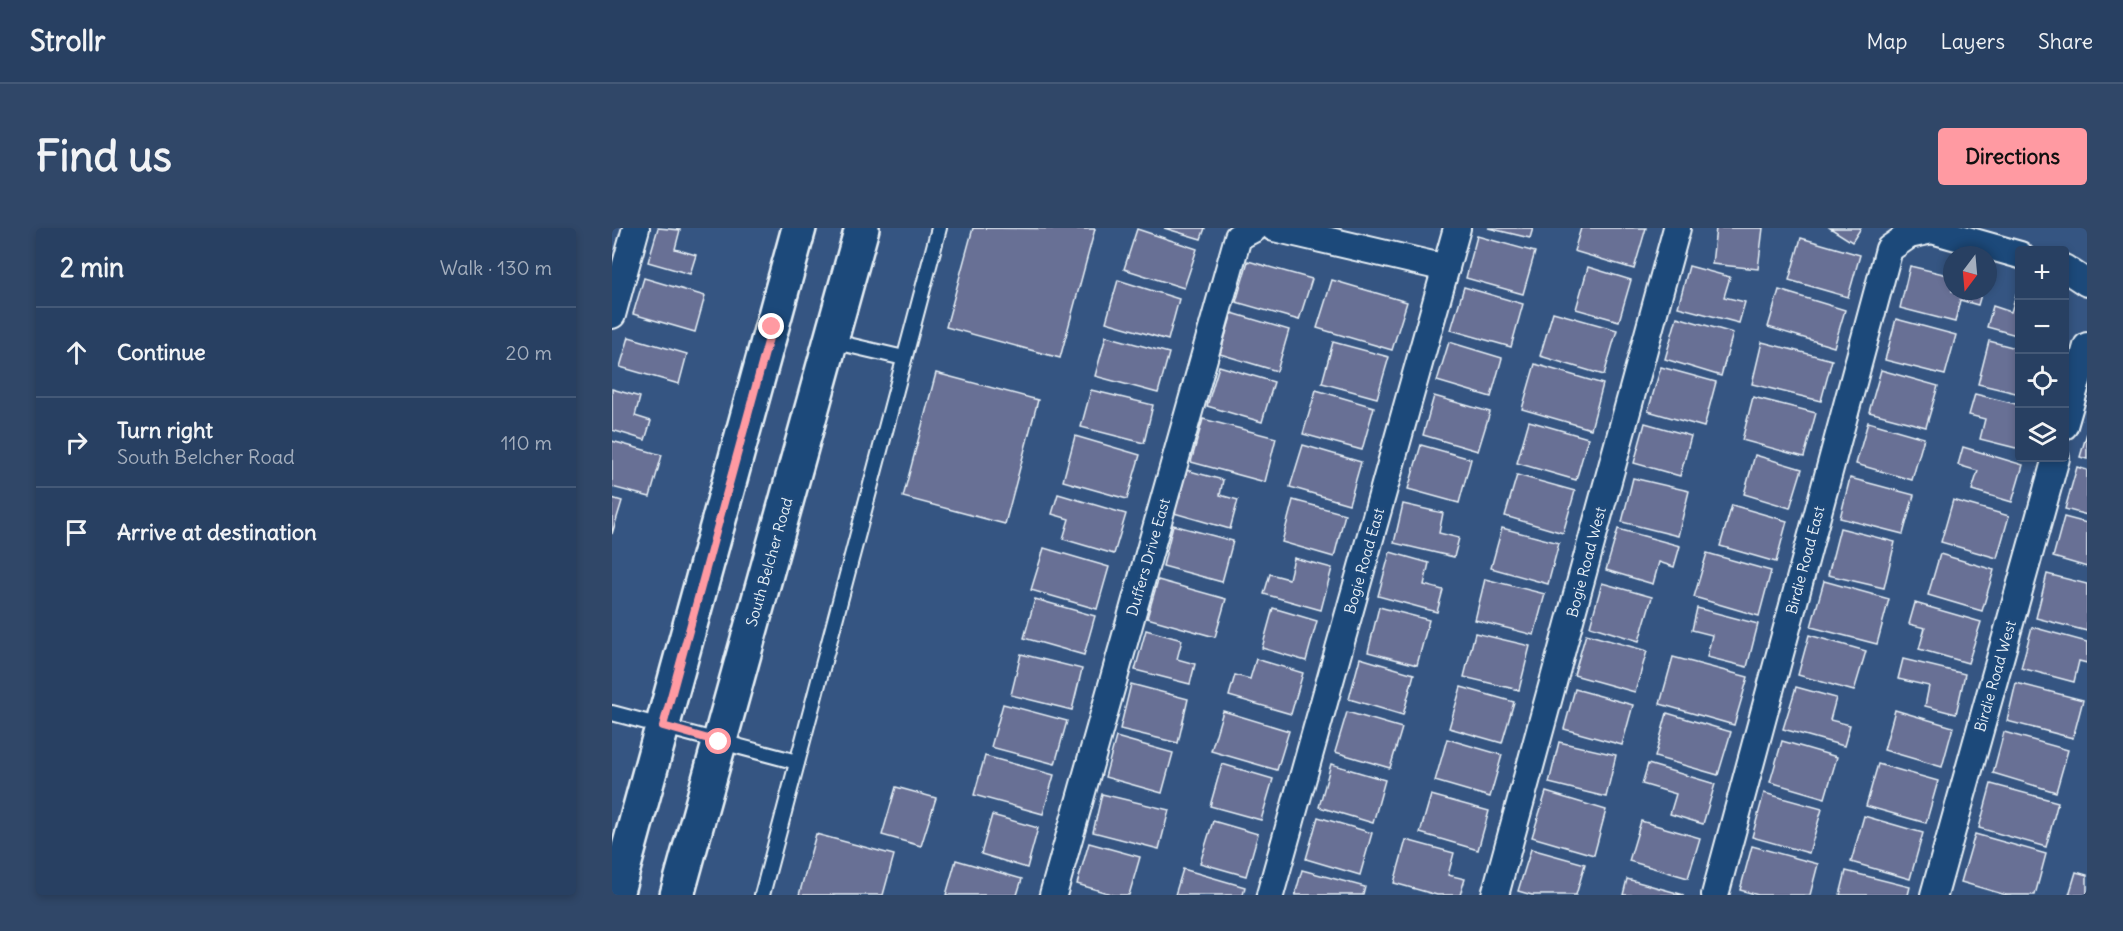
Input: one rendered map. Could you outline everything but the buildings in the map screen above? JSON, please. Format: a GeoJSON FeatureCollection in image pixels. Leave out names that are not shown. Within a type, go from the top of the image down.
{"type":"FeatureCollection","features":[{"type":"Feature","properties":{"kind":"main road"},"geometry":{"type":"LineString","coordinates":[[616,895],[621,844],[663,726],[799,228]]}},
{"type":"Feature","properties":{"kind":"main road","name":"South Belcher Road"},"geometry":{"type":"LineString","coordinates":[[677,895],[862,228]]}},
{"type":"Feature","properties":{"kind":"street"},"geometry":{"type":"LineString","coordinates":[[612,315],[636,228]]}},
{"type":"Feature","properties":{"kind":"street","name":"Duffers Drive East"},"geometry":{"type":"LineString","coordinates":[[1053,895],[1238,237],[1255,228]]}},
{"type":"Feature","properties":{"kind":"street"},"geometry":{"type":"LineString","coordinates":[[1274,228],[1446,268]]}},
{"type":"Feature","properties":{"kind":"street","name":"Bogie Road East"},"geometry":{"type":"LineString","coordinates":[[1270,895],[1457,228]]}},
{"type":"Feature","properties":{"kind":"street","name":"Bogie Road West"},"geometry":{"type":"LineString","coordinates":[[1495,895],[1677,228]]}},
{"type":"Feature","properties":{"kind":"street","name":"Birdie Road East"},"geometry":{"type":"LineString","coordinates":[[1715,895],[1889,249],[1909,236],[1932,230],[2015,254]]}},
{"type":"Feature","properties":{"kind":"street"},"geometry":{"type":"LineString","coordinates":[[2069,271],[2087,283]]}},
{"type":"Feature","properties":{"kind":"street"},"geometry":{"type":"LineString","coordinates":[[2069,409],[2087,346]]}},
{"type":"Feature","properties":{"kind":"street","name":"Birdie Road West"},"geometry":{"type":"LineString","coordinates":[[1934,895],[2055,462]]}},
{"type":"Feature","properties":{"kind":"lane"},"geometry":{"type":"LineString","coordinates":[[762,895],[939,228]]}},
{"type":"Feature","properties":{"kind":"lane"},"geometry":{"type":"LineString","coordinates":[[831,341],[904,358]]}},
{"type":"Feature","properties":{"kind":"lane"},"geometry":{"type":"LineString","coordinates":[[612,713],[797,762]]}},
{"type":"Feature","properties":{"kind":"route"},"geometry":{"type":"LineString","coordinates":[[719,742],[663,726],[772,327]]}}]}
